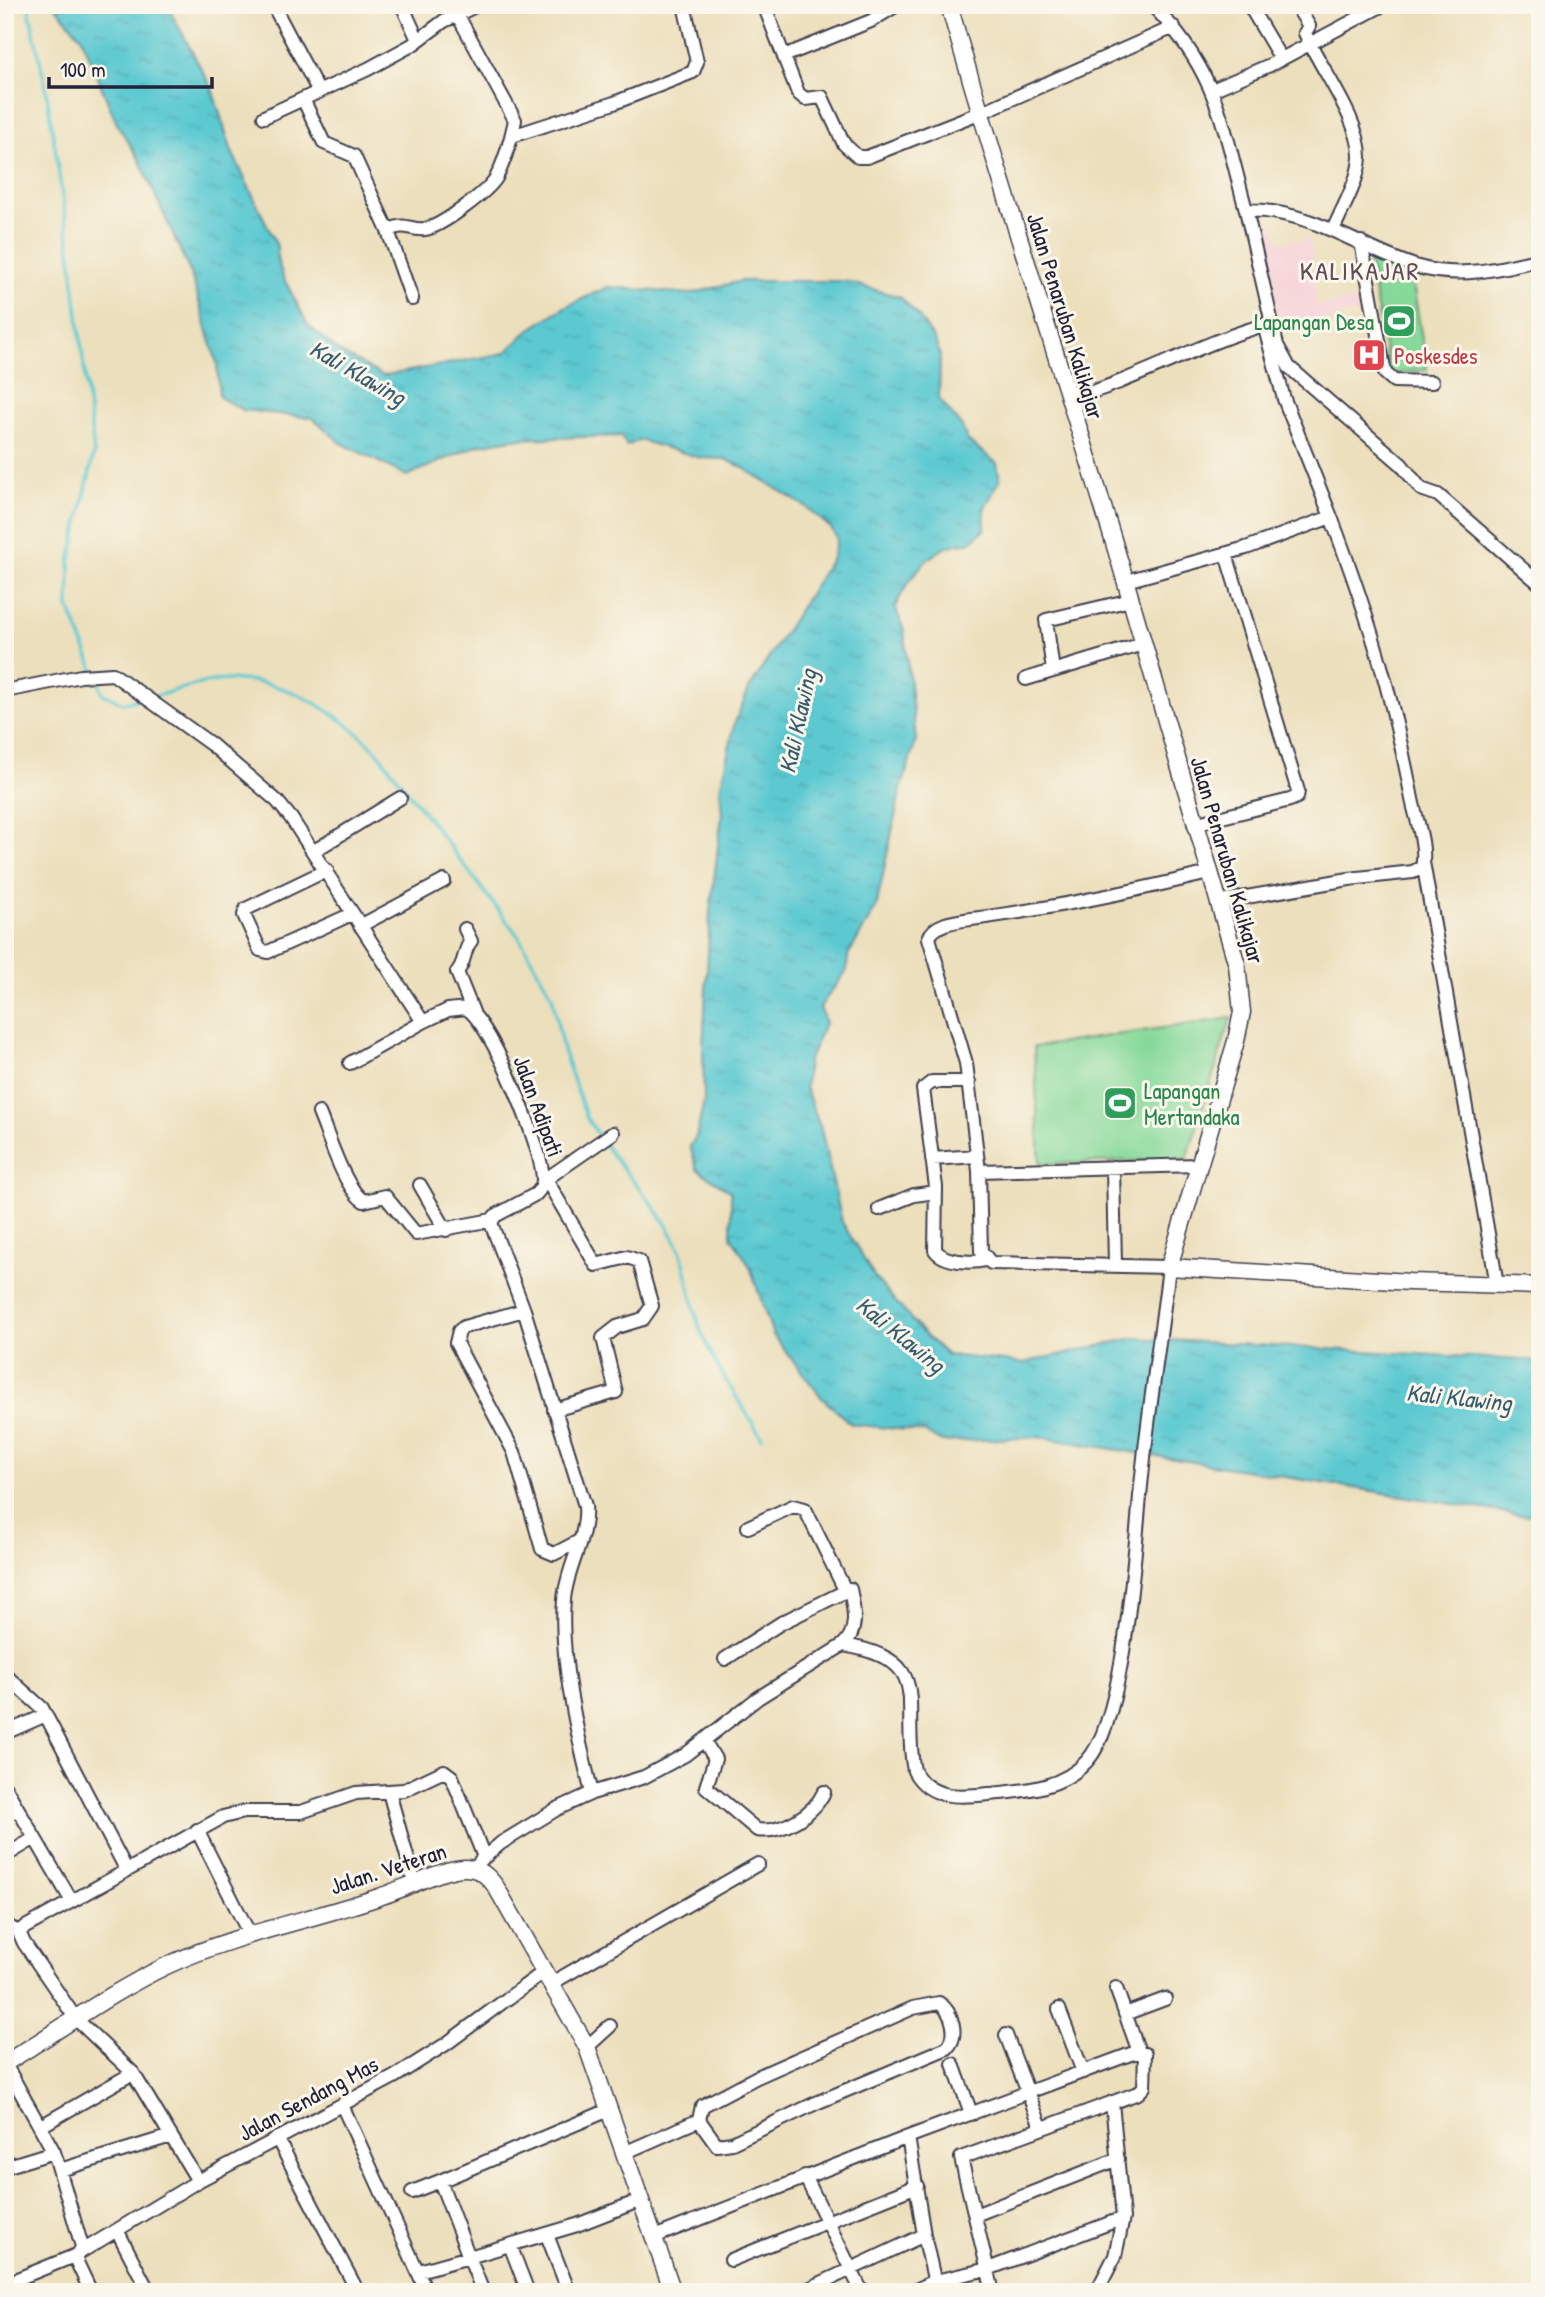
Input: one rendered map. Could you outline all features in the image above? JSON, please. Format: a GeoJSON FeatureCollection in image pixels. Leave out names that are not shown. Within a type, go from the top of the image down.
{"type":"FeatureCollection","features":[{"type":"Feature","properties":{"kind":"street"},"geometry":{"type":"LineString","coordinates":[[273,5],[319,92]]}},
{"type":"Feature","properties":{"kind":"street"},"geometry":{"type":"LineString","coordinates":[[402,5],[418,40]]}},
{"type":"Feature","properties":{"kind":"street"},"geometry":{"type":"LineString","coordinates":[[512,136],[623,100],[693,72],[697,62],[684,5]]}},
{"type":"Feature","properties":{"kind":"street"},"geometry":{"type":"LineString","coordinates":[[764,5],[801,97],[822,97],[844,144],[858,157],[867,157],[982,111],[1172,28]]}},
{"type":"Feature","properties":{"kind":"street"},"geometry":{"type":"LineString","coordinates":[[784,56],[871,21],[897,5]]}},
{"type":"Feature","properties":{"kind":"street","name":"Jalan Penaruban Kalikajar"},"geometry":{"type":"LineString","coordinates":[[950,5],[982,111],[989,147],[1126,582],[1237,965],[1242,1012],[1169,1267]]}},
{"type":"Feature","properties":{"kind":"street"},"geometry":{"type":"LineString","coordinates":[[1152,5],[1199,61],[1212,90],[1246,210],[1284,399],[1362,599],[1384,669],[1397,719],[1497,1285]]}},
{"type":"Feature","properties":{"kind":"street"},"geometry":{"type":"LineString","coordinates":[[1249,5],[1281,59]]}},
{"type":"Feature","properties":{"kind":"street"},"geometry":{"type":"LineString","coordinates":[[1296,5],[1309,26],[1305,33],[1339,96],[1359,144],[1360,159],[1334,229]]}},
{"type":"Feature","properties":{"kind":"street"},"geometry":{"type":"LineString","coordinates":[[1212,90],[1310,44],[1360,11],[1383,5]]}},
{"type":"Feature","properties":{"kind":"street"},"geometry":{"type":"LineString","coordinates":[[1538,5],[1540,12]]}},
{"type":"Feature","properties":{"kind":"street"},"geometry":{"type":"LineString","coordinates":[[264,117],[319,92],[418,40],[466,9],[515,120],[512,136],[495,180],[454,215],[426,229],[406,224],[388,231]]}},
{"type":"Feature","properties":{"kind":"street"},"geometry":{"type":"LineString","coordinates":[[303,99],[324,144],[354,156],[388,231],[412,299]]}},
{"type":"Feature","properties":{"kind":"street"},"geometry":{"type":"LineString","coordinates":[[1246,210],[1287,214],[1334,229],[1419,267],[1439,271],[1477,272],[1540,259]]}},
{"type":"Feature","properties":{"kind":"street"},"geometry":{"type":"LineString","coordinates":[[1361,242],[1387,377],[1394,381],[1432,383]]}},
{"type":"Feature","properties":{"kind":"street"},"geometry":{"type":"LineString","coordinates":[[1069,399],[1268,324]]}},
{"type":"Feature","properties":{"kind":"street"},"geometry":{"type":"LineString","coordinates":[[1268,324],[1289,367],[1401,464],[1421,489],[1438,495],[1540,584]]}},
{"type":"Feature","properties":{"kind":"street"},"geometry":{"type":"LineString","coordinates":[[1126,582],[1226,554],[1331,517]]}},
{"type":"Feature","properties":{"kind":"street"},"geometry":{"type":"LineString","coordinates":[[1194,824],[1290,800],[1297,797],[1298,791],[1226,554]]}},
{"type":"Feature","properties":{"kind":"street"},"geometry":{"type":"LineString","coordinates":[[1053,671],[1046,620],[1131,600]]}},
{"type":"Feature","properties":{"kind":"street"},"geometry":{"type":"LineString","coordinates":[[1026,679],[1143,644]]}},
{"type":"Feature","properties":{"kind":"street"},"geometry":{"type":"LineString","coordinates":[[5,691],[81,676],[113,674],[212,745],[283,807],[327,870],[352,914],[423,1022]]}},
{"type":"Feature","properties":{"kind":"street"},"geometry":{"type":"LineString","coordinates":[[314,852],[400,798]]}},
{"type":"Feature","properties":{"kind":"street"},"geometry":{"type":"LineString","coordinates":[[1218,902],[1349,878],[1413,872],[1418,871],[1423,862]]}},
{"type":"Feature","properties":{"kind":"street"},"geometry":{"type":"LineString","coordinates":[[327,870],[246,909],[244,915],[260,950],[268,952],[352,914]]}},
{"type":"Feature","properties":{"kind":"street"},"geometry":{"type":"LineString","coordinates":[[1209,873],[1035,912],[957,921],[931,933],[930,945],[963,1047],[969,1082],[979,1171],[981,1251],[986,1260],[991,1263],[1169,1267],[1540,1286]]}},
{"type":"Feature","properties":{"kind":"street"},"geometry":{"type":"LineString","coordinates":[[360,926],[444,881]]}},
{"type":"Feature","properties":{"kind":"street","name":"Jalan Adipati"},"geometry":{"type":"LineString","coordinates":[[319,1113],[339,1162],[361,1200],[385,1196],[416,1234],[492,1220],[541,1189],[544,1177],[513,1084],[473,1012],[457,972],[464,964],[466,946],[471,942],[465,929]]}},
{"type":"Feature","properties":{"kind":"street"},"geometry":{"type":"LineString","coordinates":[[349,1063],[423,1022],[457,1008],[473,1012]]}},
{"type":"Feature","properties":{"kind":"street"},"geometry":{"type":"LineString","coordinates":[[969,1082],[932,1082],[923,1089],[936,1192],[937,1254],[970,1262],[986,1260]]}},
{"type":"Feature","properties":{"kind":"street"},"geometry":{"type":"LineString","coordinates":[[554,1410],[617,1392],[603,1338],[617,1327],[643,1319],[652,1306],[639,1261],[627,1256],[596,1265],[544,1177],[613,1133]]}},
{"type":"Feature","properties":{"kind":"street"},"geometry":{"type":"LineString","coordinates":[[932,1159],[977,1156]]}},
{"type":"Feature","properties":{"kind":"street"},"geometry":{"type":"LineString","coordinates":[[979,1171],[1198,1165]]}},
{"type":"Feature","properties":{"kind":"street"},"geometry":{"type":"LineString","coordinates":[[1113,1167],[1115,1265]]}},
{"type":"Feature","properties":{"kind":"street"},"geometry":{"type":"LineString","coordinates":[[420,1185],[446,1230]]}},
{"type":"Feature","properties":{"kind":"street"},"geometry":{"type":"LineString","coordinates":[[879,1209],[914,1195],[936,1192]]}},
{"type":"Feature","properties":{"kind":"street"},"geometry":{"type":"LineString","coordinates":[[492,1220],[524,1310],[585,1506],[585,1520],[565,1587],[563,1620],[583,1758],[592,1793]]}},
{"type":"Feature","properties":{"kind":"street"},"geometry":{"type":"LineString","coordinates":[[843,1645],[880,1652],[901,1669],[909,1687],[914,1771],[925,1786],[933,1791],[957,1796],[1031,1790],[1070,1775],[1087,1762],[1099,1745],[1116,1689],[1169,1267]]}},
{"type":"Feature","properties":{"kind":"street"},"geometry":{"type":"LineString","coordinates":[[524,1310],[464,1327],[459,1331],[456,1343],[514,1452],[542,1549],[554,1554],[579,1541]]}},
{"type":"Feature","properties":{"kind":"street"},"geometry":{"type":"LineString","coordinates":[[748,1527],[793,1506],[805,1509],[845,1590]]}},
{"type":"Feature","properties":{"kind":"street"},"geometry":{"type":"LineString","coordinates":[[472,1869],[524,1828],[592,1793],[644,1777],[705,1742],[758,1698],[843,1645],[852,1637],[854,1627],[850,1590],[845,1590],[781,1623],[725,1659]]}},
{"type":"Feature","properties":{"kind":"street"},"geometry":{"type":"LineString","coordinates":[[5,1675],[37,1702],[46,1715],[125,1869]]}},
{"type":"Feature","properties":{"kind":"street"},"geometry":{"type":"LineString","coordinates":[[5,1733],[46,1715]]}},
{"type":"Feature","properties":{"kind":"street"},"geometry":{"type":"LineString","coordinates":[[705,1742],[715,1759],[706,1787],[757,1830],[777,1830],[795,1821],[817,1803],[824,1792]]}},
{"type":"Feature","properties":{"kind":"street"},"geometry":{"type":"LineString","coordinates":[[19,1932],[125,1869],[233,1814],[301,1812],[356,1793],[404,1790],[440,1772],[450,1773],[484,1857]]}},
{"type":"Feature","properties":{"kind":"street"},"geometry":{"type":"LineString","coordinates":[[5,1787],[71,1900]]}},
{"type":"Feature","properties":{"kind":"street"},"geometry":{"type":"LineString","coordinates":[[389,1792],[415,1885]]}},
{"type":"Feature","properties":{"kind":"street"},"geometry":{"type":"LineString","coordinates":[[5,1816],[18,1809]]}},
{"type":"Feature","properties":{"kind":"street"},"geometry":{"type":"LineString","coordinates":[[197,1830],[249,1933]]}},
{"type":"Feature","properties":{"kind":"street"},"geometry":{"type":"LineString","coordinates":[[5,1856],[35,1838]]}},
{"type":"Feature","properties":{"kind":"street","name":"Jalan Sendang Mas"},"geometry":{"type":"LineString","coordinates":[[7,2286],[79,2253],[198,2181],[342,2105],[446,2043],[548,1977],[758,1864]]}},
{"type":"Feature","properties":{"kind":"street","name":"Jalan. Veteran"},"geometry":{"type":"LineString","coordinates":[[5,2063],[163,1968],[249,1933],[415,1885],[450,1871],[472,1869],[485,1875],[496,1887],[587,2047],[673,2292]]}},
{"type":"Feature","properties":{"kind":"street"},"geometry":{"type":"LineString","coordinates":[[5,1925],[19,1932],[76,2019],[133,2073],[198,2181]]}},
{"type":"Feature","properties":{"kind":"street"},"geometry":{"type":"LineString","coordinates":[[1116,1988],[1139,2052]]}},
{"type":"Feature","properties":{"kind":"street"},"geometry":{"type":"LineString","coordinates":[[1125,2014],[1165,1999]]}},
{"type":"Feature","properties":{"kind":"street"},"geometry":{"type":"LineString","coordinates":[[939,2003],[951,2017],[954,2034],[947,2048],[816,2102],[732,2143],[717,2145],[699,2120],[700,2108],[715,2099],[913,2008],[939,2003]]}},
{"type":"Feature","properties":{"kind":"street"},"geometry":{"type":"LineString","coordinates":[[1059,2009],[1083,2072]]}},
{"type":"Feature","properties":{"kind":"street"},"geometry":{"type":"LineString","coordinates":[[587,2047],[610,2026]]}},
{"type":"Feature","properties":{"kind":"street"},"geometry":{"type":"LineString","coordinates":[[1006,2035],[1041,2127]]}},
{"type":"Feature","properties":{"kind":"street"},"geometry":{"type":"LineString","coordinates":[[654,2237],[971,2113],[1139,2052],[1145,2054],[1147,2059],[1144,2087],[1138,2093],[961,2158],[993,2292]]}},
{"type":"Feature","properties":{"kind":"street"},"geometry":{"type":"LineString","coordinates":[[5,2063],[54,2152],[91,2292]]}},
{"type":"Feature","properties":{"kind":"street"},"geometry":{"type":"LineString","coordinates":[[953,2064],[971,2113]]}},
{"type":"Feature","properties":{"kind":"street"},"geometry":{"type":"LineString","coordinates":[[41,2126],[133,2073]]}},
{"type":"Feature","properties":{"kind":"street"},"geometry":{"type":"LineString","coordinates":[[1090,2292],[1098,2288],[1115,2256],[1123,2218],[1112,2102]]}},
{"type":"Feature","properties":{"kind":"street"},"geometry":{"type":"LineString","coordinates":[[342,2105],[427,2292]]}},
{"type":"Feature","properties":{"kind":"street"},"geometry":{"type":"LineString","coordinates":[[412,2192],[610,2110]]}},
{"type":"Feature","properties":{"kind":"street"},"geometry":{"type":"LineString","coordinates":[[624,2153],[699,2120]]}},
{"type":"Feature","properties":{"kind":"street"},"geometry":{"type":"LineString","coordinates":[[60,2170],[171,2136]]}},
{"type":"Feature","properties":{"kind":"street"},"geometry":{"type":"LineString","coordinates":[[908,2137],[924,2235],[936,2287]]}},
{"type":"Feature","properties":{"kind":"street"},"geometry":{"type":"LineString","coordinates":[[277,2138],[358,2292]]}},
{"type":"Feature","properties":{"kind":"street"},"geometry":{"type":"LineString","coordinates":[[5,2167],[54,2152]]}},
{"type":"Feature","properties":{"kind":"street"},"geometry":{"type":"LineString","coordinates":[[975,2215],[1118,2160]]}},
{"type":"Feature","properties":{"kind":"street"},"geometry":{"type":"LineString","coordinates":[[805,2176],[862,2292]]}},
{"type":"Feature","properties":{"kind":"street"},"geometry":{"type":"LineString","coordinates":[[440,2181],[483,2292]]}},
{"type":"Feature","properties":{"kind":"street"},"geometry":{"type":"LineString","coordinates":[[731,2260],[917,2186]]}},
{"type":"Feature","properties":{"kind":"street"},"geometry":{"type":"LineString","coordinates":[[419,2271],[547,2235],[641,2200]]}},
{"type":"Feature","properties":{"kind":"street"},"geometry":{"type":"LineString","coordinates":[[912,2292],[936,2287],[988,2269],[1123,2218]]}},
{"type":"Feature","properties":{"kind":"street"},"geometry":{"type":"LineString","coordinates":[[117,2230],[149,2292]]}},
{"type":"Feature","properties":{"kind":"street"},"geometry":{"type":"LineString","coordinates":[[547,2235],[569,2292]]}},
{"type":"Feature","properties":{"kind":"street"},"geometry":{"type":"LineString","coordinates":[[802,2292],[924,2235]]}},
{"type":"Feature","properties":{"kind":"street"},"geometry":{"type":"LineString","coordinates":[[510,2245],[528,2292]]}},
{"type":"Feature","properties":{"kind":"shaded area"},"geometry":{"type":"Polygon","coordinates":[[[1275,225],[1279,243],[1310,239],[1317,306],[1355,300],[1358,313],[1280,327],[1259,227],[1275,225]]]}},
{"type":"Feature","properties":{"kind":"green space","name":"Lapangan Desa"},"geometry":{"type":"Polygon","coordinates":[[[1368,256],[1411,272],[1427,370],[1389,375],[1368,256]]]}},
{"type":"Feature","properties":{"kind":"green space","name":"Lapangan Mertandaka"},"geometry":{"type":"Polygon","coordinates":[[[1231,1018],[1187,1159],[1040,1164],[1034,1047],[1231,1018]]]}},
{"type":"Feature","properties":{"kind":"water","name":"Kali Klawing"},"geometry":{"type":"Polygon","coordinates":[[[54,5],[167,5],[212,89],[232,152],[277,246],[277,259],[284,279],[308,325],[339,352],[383,376],[505,353],[529,330],[563,308],[608,287],[690,294],[741,281],[844,281],[900,297],[919,317],[935,341],[940,356],[939,399],[962,427],[968,441],[997,463],[1000,480],[984,509],[985,529],[969,543],[944,548],[933,555],[915,574],[895,607],[904,630],[916,740],[900,793],[876,908],[848,955],[847,970],[820,1007],[825,1023],[808,1061],[805,1087],[821,1129],[842,1222],[875,1278],[922,1332],[947,1355],[1023,1363],[1134,1338],[1540,1361],[1540,1518],[1038,1437],[941,1442],[925,1432],[851,1424],[823,1399],[773,1335],[750,1267],[731,1236],[731,1192],[697,1169],[690,1146],[696,1137],[704,1101],[703,1048],[710,912],[722,814],[720,789],[735,722],[749,689],[832,558],[837,539],[831,528],[806,507],[725,459],[701,458],[639,440],[627,446],[621,436],[512,439],[478,445],[407,476],[341,443],[313,418],[243,410],[219,397],[217,363],[191,274],[139,159],[117,124],[81,37],[54,5]]]}},
{"type":"Feature","properties":{"kind":"waterway"},"geometry":{"type":"LineString","coordinates":[[28,5],[46,88],[70,248],[94,453],[70,562],[69,607],[103,694],[123,703],[141,699]]}},
{"type":"Feature","properties":{"kind":"waterway"},"geometry":{"type":"LineString","coordinates":[[152,697],[217,681],[269,684],[309,700],[327,711],[377,751],[519,937],[552,996],[563,1050],[587,1119],[600,1137]]}},
{"type":"Feature","properties":{"kind":"waterway"},"geometry":{"type":"LineString","coordinates":[[604,1144],[672,1234],[679,1248],[707,1345],[762,1438]]}},
{"type":"Feature","properties":{"kind":"place","name":"Lapangan Desa"},"geometry":{"type":"Point","coordinates":[1399,321]}},
{"type":"Feature","properties":{"kind":"place","name":"Poskesdes"},"geometry":{"type":"Point","coordinates":[1369,355]}},
{"type":"Feature","properties":{"kind":"place","name":"Lapangan Mertandaka"},"geometry":{"type":"Point","coordinates":[1120,1103]}},
{"type":"Feature","properties":{"kind":"district","name":"KALIKAJAR"},"geometry":{"type":"Point","coordinates":[1360,270]}}]}
